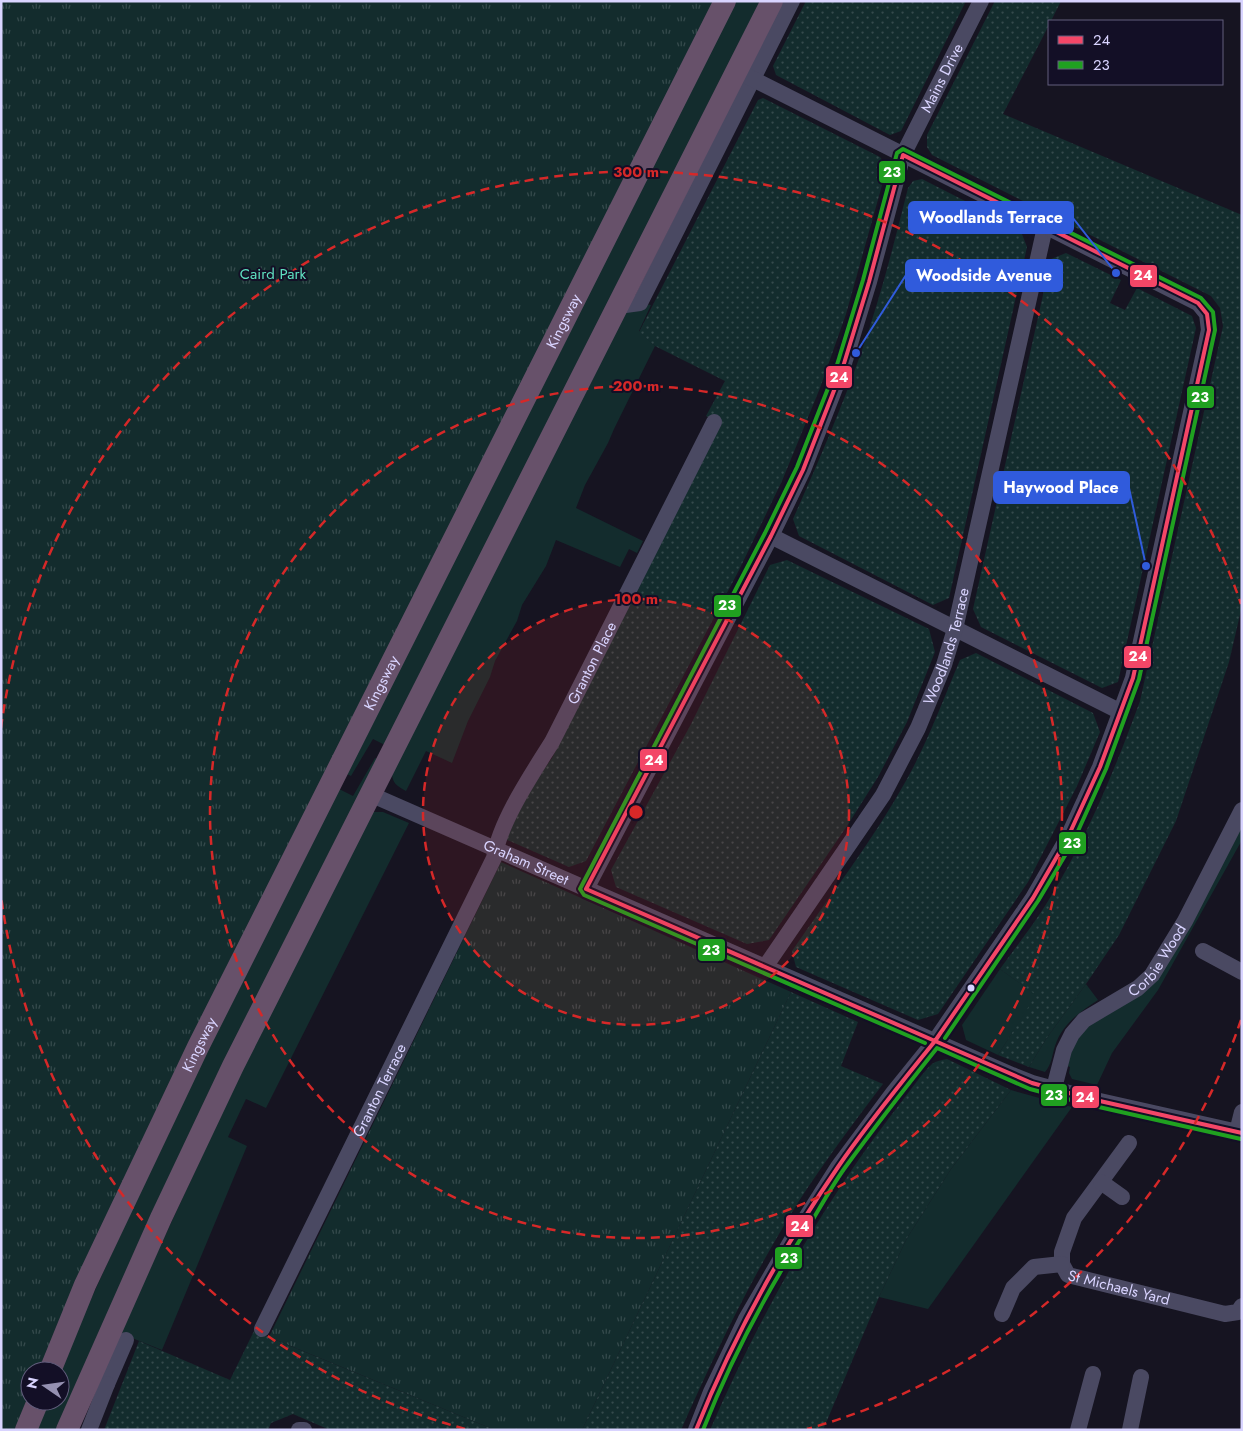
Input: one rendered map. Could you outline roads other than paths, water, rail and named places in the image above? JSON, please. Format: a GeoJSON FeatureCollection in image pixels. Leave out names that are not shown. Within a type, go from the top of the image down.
{"type":"FeatureCollection","features":[{"type":"Feature","properties":{"kind":"highway","name":"Kingsway"},"geometry":{"type":"LineString","coordinates":[[54,1361],[85,1285],[198,1046],[725,1]]}},
{"type":"Feature","properties":{"kind":"highway"},"geometry":{"type":"LineString","coordinates":[[67,1430],[99,1381],[161,1218],[233,1066],[372,795],[618,306],[725,114],[780,4]]}},
{"type":"Feature","properties":{"kind":"highway"},"geometry":{"type":"LineString","coordinates":[[26,1430],[34,1411]]}},
{"type":"Feature","properties":{"kind":"street","name":"Mains Drive"},"geometry":{"type":"LineString","coordinates":[[586,889],[771,536],[803,470],[842,370],[869,282],[904,155],[981,1]]}},
{"type":"Feature","properties":{"kind":"street"},"geometry":{"type":"LineString","coordinates":[[696,1430],[711,1392],[746,1320],[790,1243],[838,1167],[893,1093],[935,1041],[1033,898],[1067,839],[1100,767],[1133,678],[1209,330],[1207,314],[1198,303],[745,74]]}},
{"type":"Feature","properties":{"kind":"street","name":"Woodlands Terrace"},"geometry":{"type":"LineString","coordinates":[[764,967],[883,795],[918,728],[944,665],[955,628],[1045,227]]}},
{"type":"Feature","properties":{"kind":"street","name":"Granton Place"},"geometry":{"type":"LineString","coordinates":[[496,850],[498,840],[524,787],[552,742],[714,422]]}},
{"type":"Feature","properties":{"kind":"street"},"geometry":{"type":"LineString","coordinates":[[771,536],[1121,712]]}},
{"type":"Feature","properties":{"kind":"street","name":"Graham Street"},"geometry":{"type":"LineString","coordinates":[[372,795],[1032,1083],[1091,1099],[1239,1133]]}},
{"type":"Feature","properties":{"kind":"street","name":"Corbie Wood"},"geometry":{"type":"LineString","coordinates":[[1054,1088],[1064,1050],[1072,1034],[1084,1020],[1138,988],[1152,975],[1185,921],[1242,810]]}},
{"type":"Feature","properties":{"kind":"street","name":"Granton Terrace"},"geometry":{"type":"LineString","coordinates":[[262,1329],[494,858],[496,850]]}},
{"type":"Feature","properties":{"kind":"street"},"geometry":{"type":"LineString","coordinates":[[1203,951],[1240,967]]}},
{"type":"Feature","properties":{"kind":"street"},"geometry":{"type":"LineString","coordinates":[[1239,1133],[1242,1112]]}},
{"type":"Feature","properties":{"kind":"street","name":"St Michaels Yard"},"geometry":{"type":"LineString","coordinates":[[1128,1143],[1074,1218],[1062,1252],[1062,1264],[1068,1275],[1225,1314],[1238,1312],[1242,1306]]}},
{"type":"Feature","properties":{"kind":"street"},"geometry":{"type":"LineString","coordinates":[[1101,1182],[1122,1197]]}},
{"type":"Feature","properties":{"kind":"street"},"geometry":{"type":"LineString","coordinates":[[1002,1314],[1013,1288],[1034,1267],[1062,1264]]}},
{"type":"Feature","properties":{"kind":"street"},"geometry":{"type":"LineString","coordinates":[[88,1430],[99,1381],[126,1340]]}},
{"type":"Feature","properties":{"kind":"street"},"geometry":{"type":"LineString","coordinates":[[1078,1430],[1093,1374]]}},
{"type":"Feature","properties":{"kind":"street"},"geometry":{"type":"LineString","coordinates":[[1130,1430],[1141,1377]]}},
{"type":"Feature","properties":{"kind":"street"},"geometry":{"type":"LineString","coordinates":[[299,1430],[304,1430]]}},
{"type":"Feature","properties":{"kind":"place","name":"Woodlands Terrace"},"geometry":{"type":"Point","coordinates":[1116,273]}},
{"type":"Feature","properties":{"kind":"place","name":"Woodside Avenue"},"geometry":{"type":"Point","coordinates":[856,353]}},
{"type":"Feature","properties":{"kind":"place","name":"Haywood Place"},"geometry":{"type":"Point","coordinates":[1146,566]}},
{"type":"Feature","properties":{"kind":"park label","name":"Caird Park"},"geometry":{"type":"Point","coordinates":[273,274]}}]}
